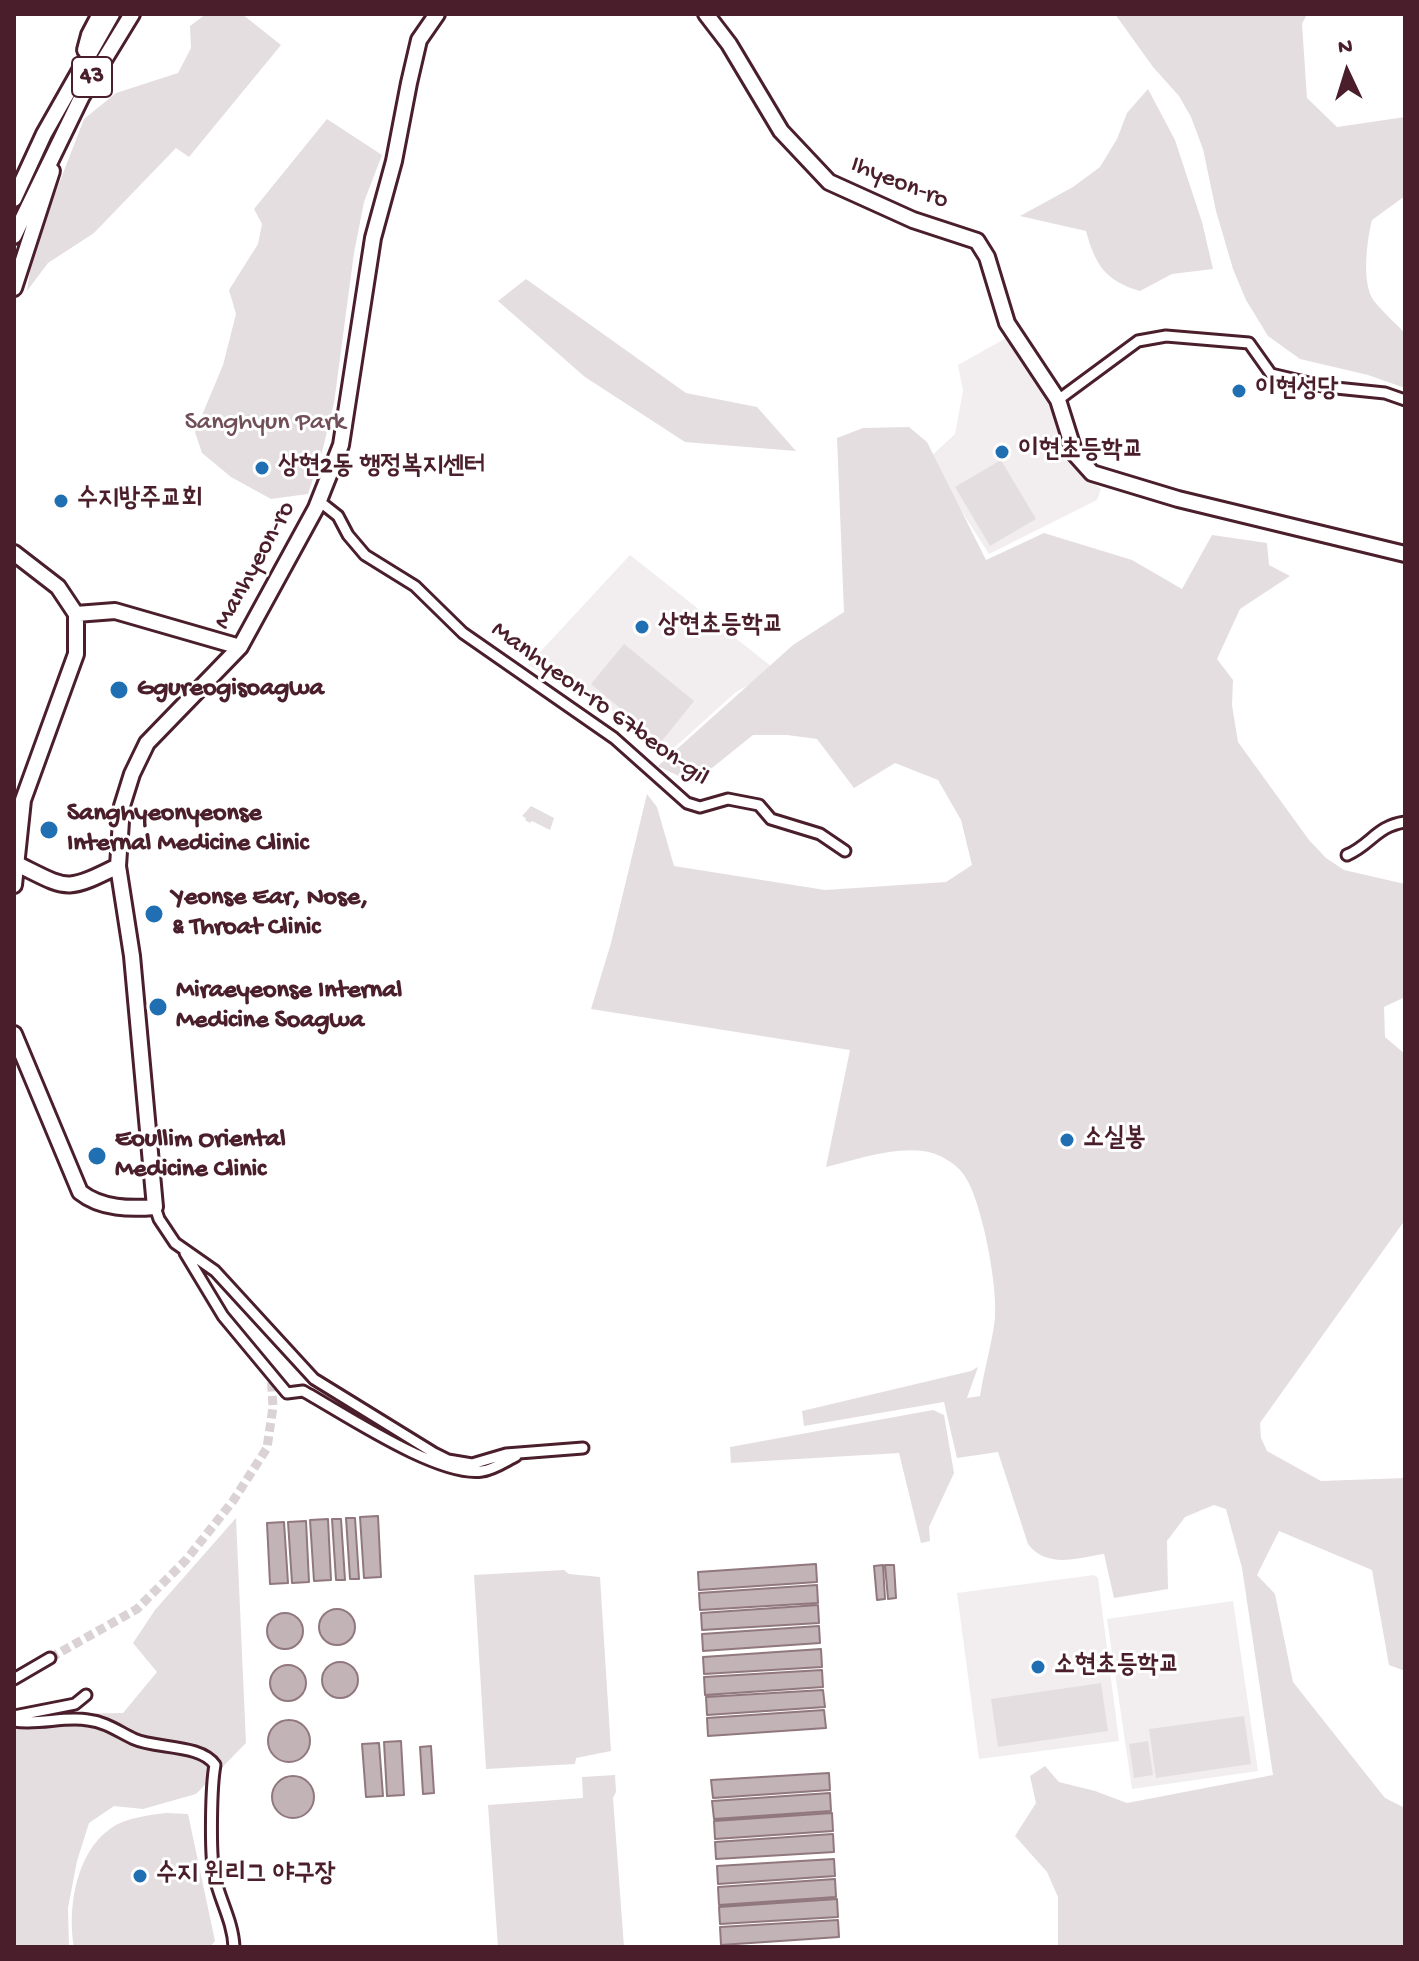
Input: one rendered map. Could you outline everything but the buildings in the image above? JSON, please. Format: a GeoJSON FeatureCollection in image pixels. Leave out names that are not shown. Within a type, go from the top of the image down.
{"type":"FeatureCollection","features":[{"type":"Feature","properties":{"kind":"street"},"geometry":{"type":"LineString","coordinates":[[80,69],[89,35],[100,14]]}},
{"type":"Feature","properties":{"kind":"street","name":"43"},"geometry":{"type":"LineString","coordinates":[[14,199],[44,134],[112,14]]}},
{"type":"Feature","properties":{"kind":"street","name":"43"},"geometry":{"type":"LineString","coordinates":[[14,236],[98,67],[132,14]]}},
{"type":"Feature","properties":{"kind":"street","name":"Manhyeon-ro"},"geometry":{"type":"LineString","coordinates":[[183,1250],[164,1229],[155,1207],[132,956],[118,866],[122,806],[132,774],[147,743],[240,647],[319,501],[341,445],[379,209],[394,161],[419,40],[437,14]]}},
{"type":"Feature","properties":{"kind":"street","name":"Ihyeon-ro"},"geometry":{"type":"LineString","coordinates":[[706,14],[729,44],[781,131],[829,182],[913,220],[977,241],[987,257],[1007,323],[1058,400],[1075,454],[1092,473],[1178,499],[1405,554]]}},
{"type":"Feature","properties":{"kind":"street"},"geometry":{"type":"LineString","coordinates":[[14,175],[44,134]]}},
{"type":"Feature","properties":{"kind":"street"},"geometry":{"type":"LineString","coordinates":[[14,288],[51,177],[58,144]]}},
{"type":"Feature","properties":{"kind":"street"},"geometry":{"type":"LineString","coordinates":[[1058,400],[1128,347],[1166,336],[1249,343],[1271,374],[1326,387],[1385,393],[1405,400]]}},
{"type":"Feature","properties":{"kind":"street","name":"Manhyeon-ro 67beon-gil"},"geometry":{"type":"LineString","coordinates":[[319,501],[338,516],[348,535],[365,555],[415,586],[463,633],[614,738],[687,803],[700,807],[728,799],[759,805],[771,819],[820,834],[845,851]]}},
{"type":"Feature","properties":{"kind":"street"},"geometry":{"type":"LineString","coordinates":[[14,553],[58,587],[76,614],[76,654],[23,800],[14,885]]}},
{"type":"Feature","properties":{"kind":"street"},"geometry":{"type":"LineString","coordinates":[[76,614],[115,611],[240,647]]}},
{"type":"Feature","properties":{"kind":"street"},"geometry":{"type":"LineString","coordinates":[[1347,855],[1360,850],[1390,824],[1405,822]]}},
{"type":"Feature","properties":{"kind":"street"},"geometry":{"type":"LineString","coordinates":[[15,863],[52,881],[72,886],[118,866]]}},
{"type":"Feature","properties":{"kind":"street"},"geometry":{"type":"LineString","coordinates":[[14,1034],[80,1192],[103,1204],[137,1209],[155,1207]]}},
{"type":"Feature","properties":{"kind":"street"},"geometry":{"type":"LineString","coordinates":[[183,1250],[215,1271],[314,1379],[434,1453],[460,1464],[472,1464],[498,1455],[583,1448]]}},
{"type":"Feature","properties":{"kind":"street"},"geometry":{"type":"LineString","coordinates":[[183,1250],[223,1316],[287,1393],[303,1391],[432,1462],[465,1471],[484,1471],[522,1453]]}},
{"type":"Feature","properties":{"kind":"street"},"geometry":{"type":"LineString","coordinates":[[14,1679],[50,1658]]}},
{"type":"Feature","properties":{"kind":"street"},"geometry":{"type":"LineString","coordinates":[[14,1718],[75,1704],[86,1695]]}},
{"type":"Feature","properties":{"kind":"street"},"geometry":{"type":"LineString","coordinates":[[14,1718],[28,1723],[86,1719],[120,1729],[135,1739],[200,1753],[212,1760],[215,1765],[214,1870],[233,1930],[234,1947]]}},
{"type":"Feature","properties":{"kind":"shaded area","name":"이현초등학교"},"geometry":{"type":"Polygon","coordinates":[[[1006,338],[1052,404],[1063,444],[1077,470],[1101,489],[1097,500],[989,554],[928,459],[955,434],[963,391],[958,365],[1006,338]]]}},
{"type":"Feature","properties":{"kind":"shaded area","name":"상현초등학교"},"geometry":{"type":"Polygon","coordinates":[[[630,555],[776,670],[736,692],[664,757],[645,732],[622,716],[528,665],[630,555]]]}},
{"type":"Feature","properties":{"kind":"shaded area"},"geometry":{"type":"Polygon","coordinates":[[[378,1516],[381,1577],[364,1578],[360,1517],[378,1516]]]}},
{"type":"Feature","properties":{"kind":"shaded area"},"geometry":{"type":"Polygon","coordinates":[[[346,1518],[355,1518],[359,1579],[350,1579],[346,1518]]]}},
{"type":"Feature","properties":{"kind":"shaded area"},"geometry":{"type":"Polygon","coordinates":[[[328,1519],[331,1580],[314,1581],[310,1520],[328,1519]]]}},
{"type":"Feature","properties":{"kind":"shaded area"},"geometry":{"type":"Polygon","coordinates":[[[332,1519],[341,1519],[345,1580],[336,1580],[332,1519]]]}},
{"type":"Feature","properties":{"kind":"shaded area"},"geometry":{"type":"Polygon","coordinates":[[[306,1521],[309,1582],[292,1583],[288,1522],[306,1521]]]}},
{"type":"Feature","properties":{"kind":"shaded area"},"geometry":{"type":"Polygon","coordinates":[[[284,1522],[288,1583],[270,1584],[267,1523],[284,1522]]]}},
{"type":"Feature","properties":{"kind":"shaded area"},"geometry":{"type":"Polygon","coordinates":[[[816,1564],[817,1582],[699,1590],[698,1572],[816,1564]]]}},
{"type":"Feature","properties":{"kind":"shaded area"},"geometry":{"type":"Polygon","coordinates":[[[883,1565],[885,1599],[877,1600],[874,1566],[883,1565]]]}},
{"type":"Feature","properties":{"kind":"shaded area"},"geometry":{"type":"Polygon","coordinates":[[[885,1565],[894,1565],[896,1598],[888,1599],[885,1565]]]}},
{"type":"Feature","properties":{"kind":"shaded area","name":"소현초등학교"},"geometry":{"type":"Polygon","coordinates":[[[1094,1575],[1098,1578],[1119,1741],[979,1759],[957,1593],[1094,1575]]]}},
{"type":"Feature","properties":{"kind":"shaded area"},"geometry":{"type":"Polygon","coordinates":[[[817,1585],[818,1603],[700,1610],[699,1593],[817,1585]]]}},
{"type":"Feature","properties":{"kind":"shaded area"},"geometry":{"type":"Polygon","coordinates":[[[1233,1601],[1258,1771],[1132,1789],[1107,1619],[1233,1601]]]}},
{"type":"Feature","properties":{"kind":"shaded area"},"geometry":{"type":"Polygon","coordinates":[[[818,1605],[819,1623],[702,1630],[701,1613],[818,1605]]]}},
{"type":"Feature","properties":{"kind":"shaded area"},"geometry":{"type":"Polygon","coordinates":[[[337,1609],[350,1614],[355,1627],[350,1640],[337,1645],[324,1640],[319,1627],[324,1614],[337,1609]]]}},
{"type":"Feature","properties":{"kind":"shaded area"},"geometry":{"type":"Polygon","coordinates":[[[285,1613],[298,1618],[303,1631],[298,1644],[285,1649],[272,1644],[267,1631],[272,1618],[285,1613]]]}},
{"type":"Feature","properties":{"kind":"shaded area"},"geometry":{"type":"Polygon","coordinates":[[[819,1626],[820,1643],[703,1651],[702,1634],[819,1626]]]}},
{"type":"Feature","properties":{"kind":"shaded area"},"geometry":{"type":"Polygon","coordinates":[[[821,1649],[822,1667],[704,1674],[703,1657],[821,1649]]]}},
{"type":"Feature","properties":{"kind":"shaded area"},"geometry":{"type":"Polygon","coordinates":[[[340,1662],[353,1667],[358,1680],[353,1693],[340,1698],[327,1693],[322,1680],[327,1667],[340,1662]]]}},
{"type":"Feature","properties":{"kind":"shaded area"},"geometry":{"type":"Polygon","coordinates":[[[288,1665],[301,1670],[306,1683],[301,1696],[288,1701],[275,1696],[270,1683],[275,1670],[288,1665]]]}},
{"type":"Feature","properties":{"kind":"shaded area"},"geometry":{"type":"Polygon","coordinates":[[[822,1670],[823,1687],[705,1695],[704,1677],[822,1670]]]}},
{"type":"Feature","properties":{"kind":"shaded area"},"geometry":{"type":"Polygon","coordinates":[[[823,1690],[825,1707],[707,1715],[706,1697],[823,1690]]]}},
{"type":"Feature","properties":{"kind":"shaded area"},"geometry":{"type":"Polygon","coordinates":[[[824,1710],[826,1728],[708,1736],[707,1718],[824,1710]]]}},
{"type":"Feature","properties":{"kind":"shaded area"},"geometry":{"type":"Polygon","coordinates":[[[289,1720],[304,1726],[310,1741],[304,1756],[289,1762],[274,1756],[268,1741],[274,1726],[289,1720]]]}},
{"type":"Feature","properties":{"kind":"shaded area"},"geometry":{"type":"Polygon","coordinates":[[[401,1741],[404,1795],[387,1796],[384,1742],[401,1741]]]}},
{"type":"Feature","properties":{"kind":"shaded area"},"geometry":{"type":"Polygon","coordinates":[[[379,1743],[383,1796],[366,1797],[362,1744],[379,1743]]]}},
{"type":"Feature","properties":{"kind":"shaded area"},"geometry":{"type":"Polygon","coordinates":[[[431,1746],[434,1793],[423,1794],[420,1747],[431,1746]]]}},
{"type":"Feature","properties":{"kind":"shaded area"},"geometry":{"type":"Polygon","coordinates":[[[829,1773],[830,1790],[713,1798],[711,1780],[829,1773]]]}},
{"type":"Feature","properties":{"kind":"shaded area"},"geometry":{"type":"Polygon","coordinates":[[[293,1776],[308,1782],[314,1797],[308,1812],[293,1818],[278,1812],[272,1797],[278,1782],[293,1776]]]}},
{"type":"Feature","properties":{"kind":"shaded area"},"geometry":{"type":"Polygon","coordinates":[[[830,1793],[831,1811],[714,1819],[712,1801],[830,1793]]]}},
{"type":"Feature","properties":{"kind":"shaded area"},"geometry":{"type":"Polygon","coordinates":[[[832,1813],[833,1831],[715,1839],[714,1821],[832,1813]]]}},
{"type":"Feature","properties":{"kind":"shaded area"},"geometry":{"type":"Polygon","coordinates":[[[833,1834],[834,1852],[716,1859],[715,1842],[833,1834]]]}},
{"type":"Feature","properties":{"kind":"shaded area"},"geometry":{"type":"Polygon","coordinates":[[[834,1859],[835,1876],[718,1884],[717,1866],[834,1859]]]}},
{"type":"Feature","properties":{"kind":"shaded area"},"geometry":{"type":"Polygon","coordinates":[[[835,1879],[836,1897],[719,1905],[718,1887],[835,1879]]]}},
{"type":"Feature","properties":{"kind":"shaded area"},"geometry":{"type":"Polygon","coordinates":[[[837,1899],[838,1917],[720,1924],[719,1907],[837,1899]]]}},
{"type":"Feature","properties":{"kind":"shaded area"},"geometry":{"type":"Polygon","coordinates":[[[838,1920],[839,1937],[721,1945],[720,1927],[838,1920]]]}},
{"type":"Feature","properties":{"kind":"green space"},"geometry":{"type":"Polygon","coordinates":[[[206,14],[242,14],[281,45],[189,157],[176,148],[94,233],[48,263],[27,291],[31,265],[46,217],[84,119],[116,93],[178,73],[191,48],[190,26],[206,14]]]}},
{"type":"Feature","properties":{"kind":"green space"},"geometry":{"type":"Polygon","coordinates":[[[1115,14],[1307,14],[1302,24],[1307,98],[1337,127],[1405,117],[1405,196],[1372,220],[1366,261],[1368,284],[1374,301],[1405,333],[1405,388],[1368,375],[1300,359],[1268,336],[1246,300],[1233,269],[1216,211],[1203,149],[1191,117],[1179,96],[1153,67],[1115,14]]]}},
{"type":"Feature","properties":{"kind":"green space"},"geometry":{"type":"Polygon","coordinates":[[[1148,89],[1175,140],[1202,222],[1213,269],[1172,274],[1140,291],[1118,282],[1103,270],[1086,231],[1020,216],[1073,187],[1100,167],[1117,139],[1127,113],[1148,89]]]}},
{"type":"Feature","properties":{"kind":"green space","name":"Sanghyun Park"},"geometry":{"type":"Polygon","coordinates":[[[327,119],[382,155],[364,202],[334,403],[322,452],[308,494],[271,499],[231,477],[202,453],[195,432],[223,365],[236,314],[229,290],[258,244],[262,224],[254,209],[327,119]]]}},
{"type":"Feature","properties":{"kind":"green space"},"geometry":{"type":"Polygon","coordinates":[[[526,279],[686,393],[757,407],[796,451],[685,442],[585,377],[498,301],[526,279]]]}},
{"type":"Feature","properties":{"kind":"green space"},"geometry":{"type":"Polygon","coordinates":[[[909,427],[927,442],[986,560],[1044,533],[1132,560],[1182,589],[1212,535],[1267,543],[1269,565],[1290,576],[1240,609],[1217,659],[1233,680],[1232,705],[1238,742],[1309,840],[1326,858],[1344,870],[1405,884],[1405,997],[1384,1007],[1385,1037],[1405,1054],[1405,1220],[1260,1423],[1261,1438],[1267,1451],[1321,1481],[1405,1478],[1405,1671],[1389,1665],[1372,1570],[1279,1531],[1257,1575],[1275,1594],[1293,1682],[1385,1798],[1405,1808],[1405,1947],[1058,1947],[1058,1897],[1047,1872],[1015,1836],[1036,1803],[1030,1776],[1045,1766],[1059,1782],[1127,1803],[1273,1775],[1242,1568],[1226,1509],[1214,1505],[1185,1517],[1167,1541],[1168,1589],[1114,1598],[1104,1554],[1053,1559],[1044,1557],[1028,1544],[998,1452],[957,1458],[944,1402],[804,1426],[802,1411],[978,1367],[967,1398],[980,1396],[994,1328],[995,1304],[987,1244],[971,1187],[951,1162],[923,1151],[886,1152],[826,1167],[850,1050],[591,1009],[611,943],[647,794],[657,807],[674,866],[825,890],[946,882],[972,865],[961,820],[938,780],[895,763],[854,788],[817,739],[753,735],[707,772],[687,780],[658,766],[793,645],[844,612],[837,438],[863,428],[909,427]]]}},
{"type":"Feature","properties":{"kind":"green space"},"geometry":{"type":"Polygon","coordinates":[[[1001,460],[1036,519],[990,546],[955,487],[1001,460]]]}},
{"type":"Feature","properties":{"kind":"green space"},"geometry":{"type":"Polygon","coordinates":[[[624,644],[694,701],[661,742],[591,684],[624,644]]]}},
{"type":"Feature","properties":{"kind":"green space"},"geometry":{"type":"Polygon","coordinates":[[[531,806],[554,818],[550,830],[525,820],[522,816],[531,806]]]}},
{"type":"Feature","properties":{"kind":"green space"},"geometry":{"type":"Polygon","coordinates":[[[933,1410],[944,1415],[954,1473],[929,1527],[930,1541],[921,1543],[899,1453],[731,1463],[730,1447],[933,1410]]]}},
{"type":"Feature","properties":{"kind":"green space"},"geometry":{"type":"Polygon","coordinates":[[[236,1518],[246,1743],[196,1794],[143,1809],[114,1806],[89,1823],[77,1861],[68,1908],[69,1947],[14,1947],[14,1721],[53,1714],[123,1713],[157,1672],[133,1643],[155,1610],[236,1518]]]}},
{"type":"Feature","properties":{"kind":"green space"},"geometry":{"type":"Polygon","coordinates":[[[564,1570],[569,1574],[600,1577],[611,1751],[576,1758],[575,1764],[486,1769],[474,1575],[564,1570]]]}},
{"type":"Feature","properties":{"kind":"green space"},"geometry":{"type":"Polygon","coordinates":[[[1101,1683],[1108,1731],[998,1747],[991,1699],[1101,1683]]]}},
{"type":"Feature","properties":{"kind":"green space"},"geometry":{"type":"Polygon","coordinates":[[[1244,1716],[1251,1764],[1156,1778],[1149,1729],[1244,1716]]]}},
{"type":"Feature","properties":{"kind":"green space"},"geometry":{"type":"Polygon","coordinates":[[[1148,1741],[1153,1775],[1134,1778],[1129,1744],[1148,1741]]]}},
{"type":"Feature","properties":{"kind":"green space"},"geometry":{"type":"Polygon","coordinates":[[[615,1775],[616,1792],[613,1798],[624,1947],[498,1947],[488,1805],[583,1798],[582,1777],[615,1775]]]}},
{"type":"Feature","properties":{"kind":"green space","name":"수지 윈리그 야구장"},"geometry":{"type":"Polygon","coordinates":[[[166,1813],[188,1814],[215,1941],[210,1947],[74,1947],[74,1896],[84,1861],[93,1846],[118,1824],[166,1813]]]}},
{"type":"Feature","properties":{"kind":"tunnel"},"geometry":{"type":"LineString","coordinates":[[50,1658],[137,1609],[186,1560],[233,1501],[267,1448],[273,1407],[271,1375]]}},
{"type":"Feature","properties":{"kind":"place","name":"이현성당"},"geometry":{"type":"Point","coordinates":[1239,391]}},
{"type":"Feature","properties":{"kind":"place","name":"이현초등학교"},"geometry":{"type":"Point","coordinates":[1002,452]}},
{"type":"Feature","properties":{"kind":"place","name":"상현2동 행정복지센터"},"geometry":{"type":"Point","coordinates":[262,468]}},
{"type":"Feature","properties":{"kind":"place","name":"수지방주교회"},"geometry":{"type":"Point","coordinates":[61,501]}},
{"type":"Feature","properties":{"kind":"place","name":"상현초등학교"},"geometry":{"type":"Point","coordinates":[642,627]}},
{"type":"Feature","properties":{"kind":"place","name":"Ggureogisoagwa"},"geometry":{"type":"Point","coordinates":[119,690]}},
{"type":"Feature","properties":{"kind":"place","name":"Sanghyeonyeonse Internal Medicine Clinic"},"geometry":{"type":"Point","coordinates":[49,830]}},
{"type":"Feature","properties":{"kind":"place","name":"Yeonse Ear, Nose, & Throat Clinic"},"geometry":{"type":"Point","coordinates":[154,914]}},
{"type":"Feature","properties":{"kind":"place","name":"Miraeyeonse Internal Medicine Soagwa"},"geometry":{"type":"Point","coordinates":[158,1007]}},
{"type":"Feature","properties":{"kind":"place","name":"소실봉"},"geometry":{"type":"Point","coordinates":[1067,1140]}},
{"type":"Feature","properties":{"kind":"place","name":"Eoullim Oriental Medicine Clinic"},"geometry":{"type":"Point","coordinates":[97,1156]}},
{"type":"Feature","properties":{"kind":"place","name":"소현초등학교"},"geometry":{"type":"Point","coordinates":[1038,1667]}},
{"type":"Feature","properties":{"kind":"place","name":"수지 윈리그 야구장"},"geometry":{"type":"Point","coordinates":[140,1876]}}]}
